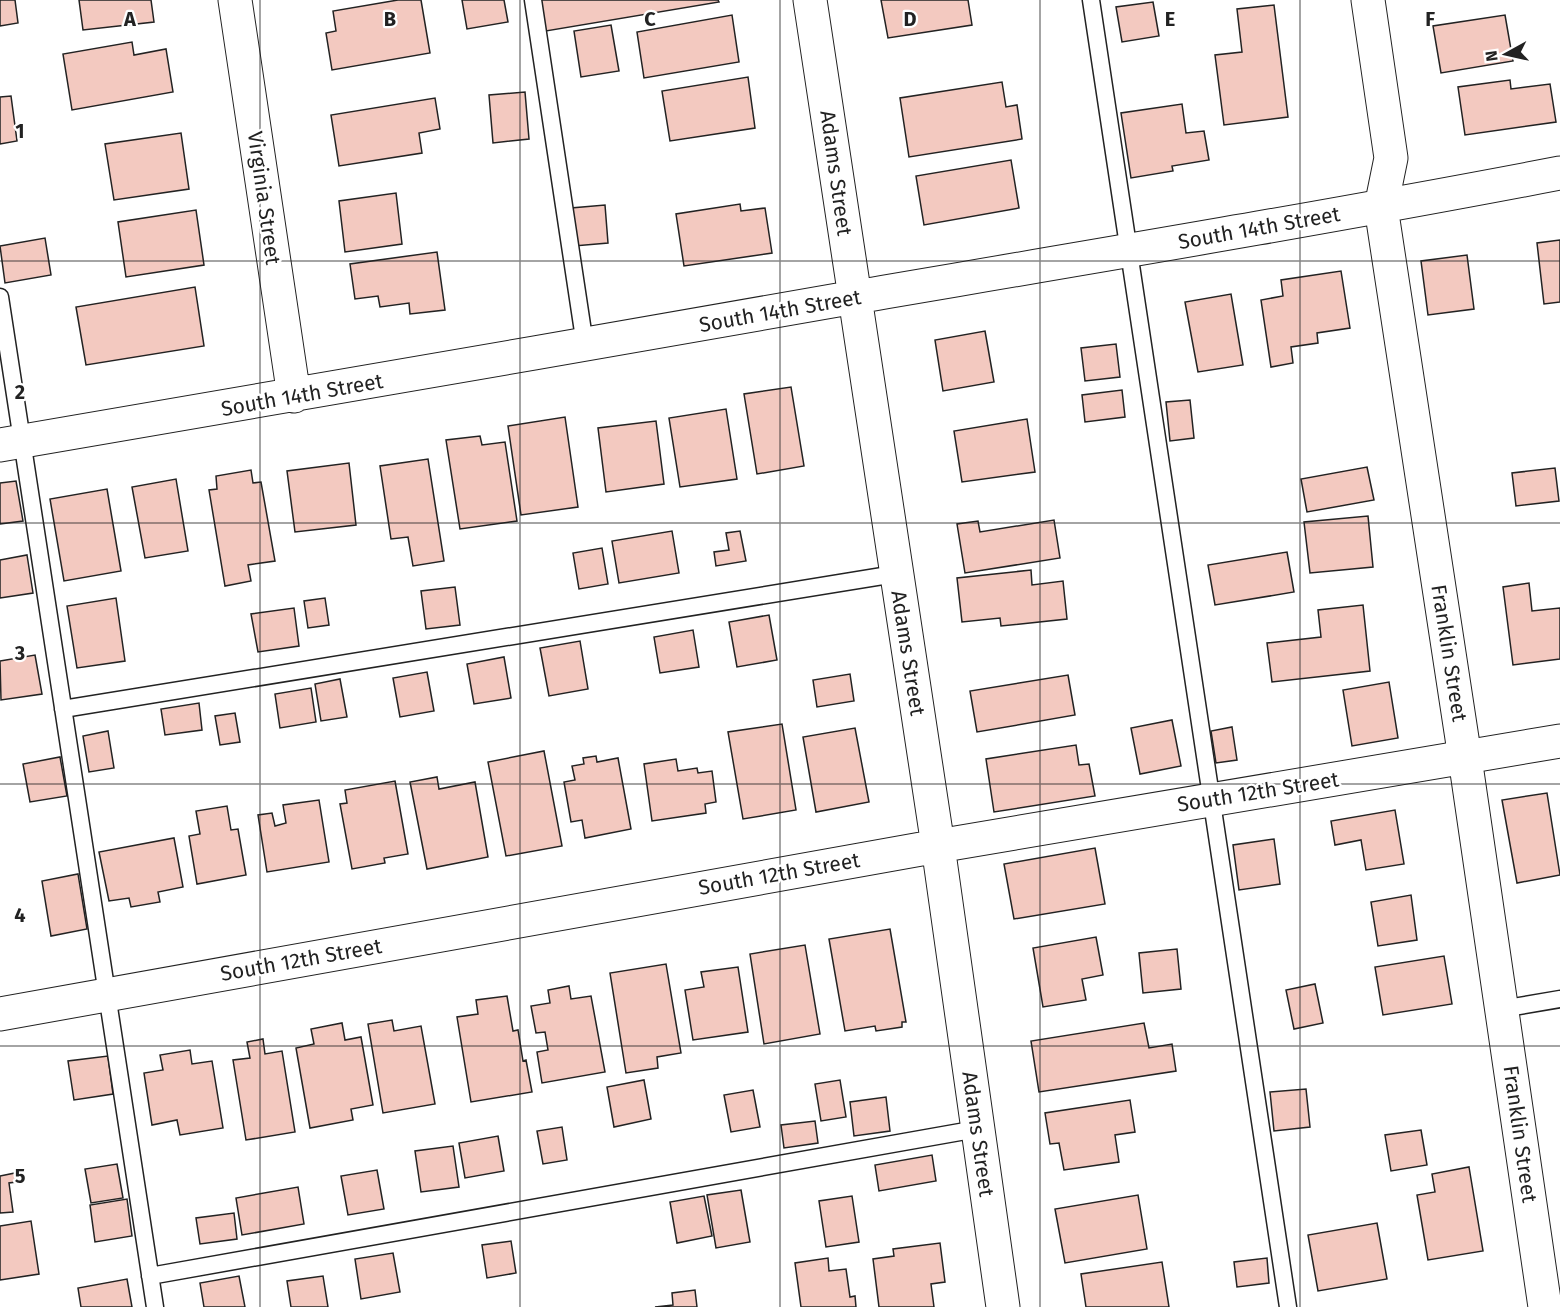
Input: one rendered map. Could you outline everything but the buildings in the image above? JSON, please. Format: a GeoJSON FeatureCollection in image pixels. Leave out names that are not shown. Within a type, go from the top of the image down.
{"type":"FeatureCollection","features":[{"type":"Feature","properties":{"kind":"street","name":"Virginia Street"},"geometry":{"type":"LineString","coordinates":[[235,0],[294,396]]}},
{"type":"Feature","properties":{"kind":"street","name":"Adams Street"},"geometry":{"type":"LineString","coordinates":[[810,0],[938,846],[1003,1307]]}},
{"type":"Feature","properties":{"kind":"street","name":"Franklin Street"},"geometry":{"type":"LineString","coordinates":[[1368,0],[1391,158],[1381,207],[1465,758],[1545,1307]]}},
{"type":"Feature","properties":{"kind":"street","name":"South 14th Street"},"geometry":{"type":"LineString","coordinates":[[11,444],[1381,207],[1560,173]]}},
{"type":"Feature","properties":{"kind":"street","name":"South 12th Street"},"geometry":{"type":"LineString","coordinates":[[0,1014],[938,846],[1560,741]]}},
{"type":"Feature","properties":{"kind":"lane"},"geometry":{"type":"LineString","coordinates":[[533,0],[585,345]]}},
{"type":"Feature","properties":{"kind":"lane"},"geometry":{"type":"LineString","coordinates":[[1091,0],[1288,1307]]}},
{"type":"Feature","properties":{"kind":"lane"},"geometry":{"type":"LineString","coordinates":[[0,297],[11,444],[63,710],[155,1307]]}},
{"type":"Feature","properties":{"kind":"lane"},"geometry":{"type":"LineString","coordinates":[[63,710],[896,574]]}},
{"type":"Feature","properties":{"kind":"lane"},"geometry":{"type":"LineString","coordinates":[[1502,1009],[1560,999]]}},
{"type":"Feature","properties":{"kind":"lane"},"geometry":{"type":"LineString","coordinates":[[150,1276],[977,1129]]}}]}
